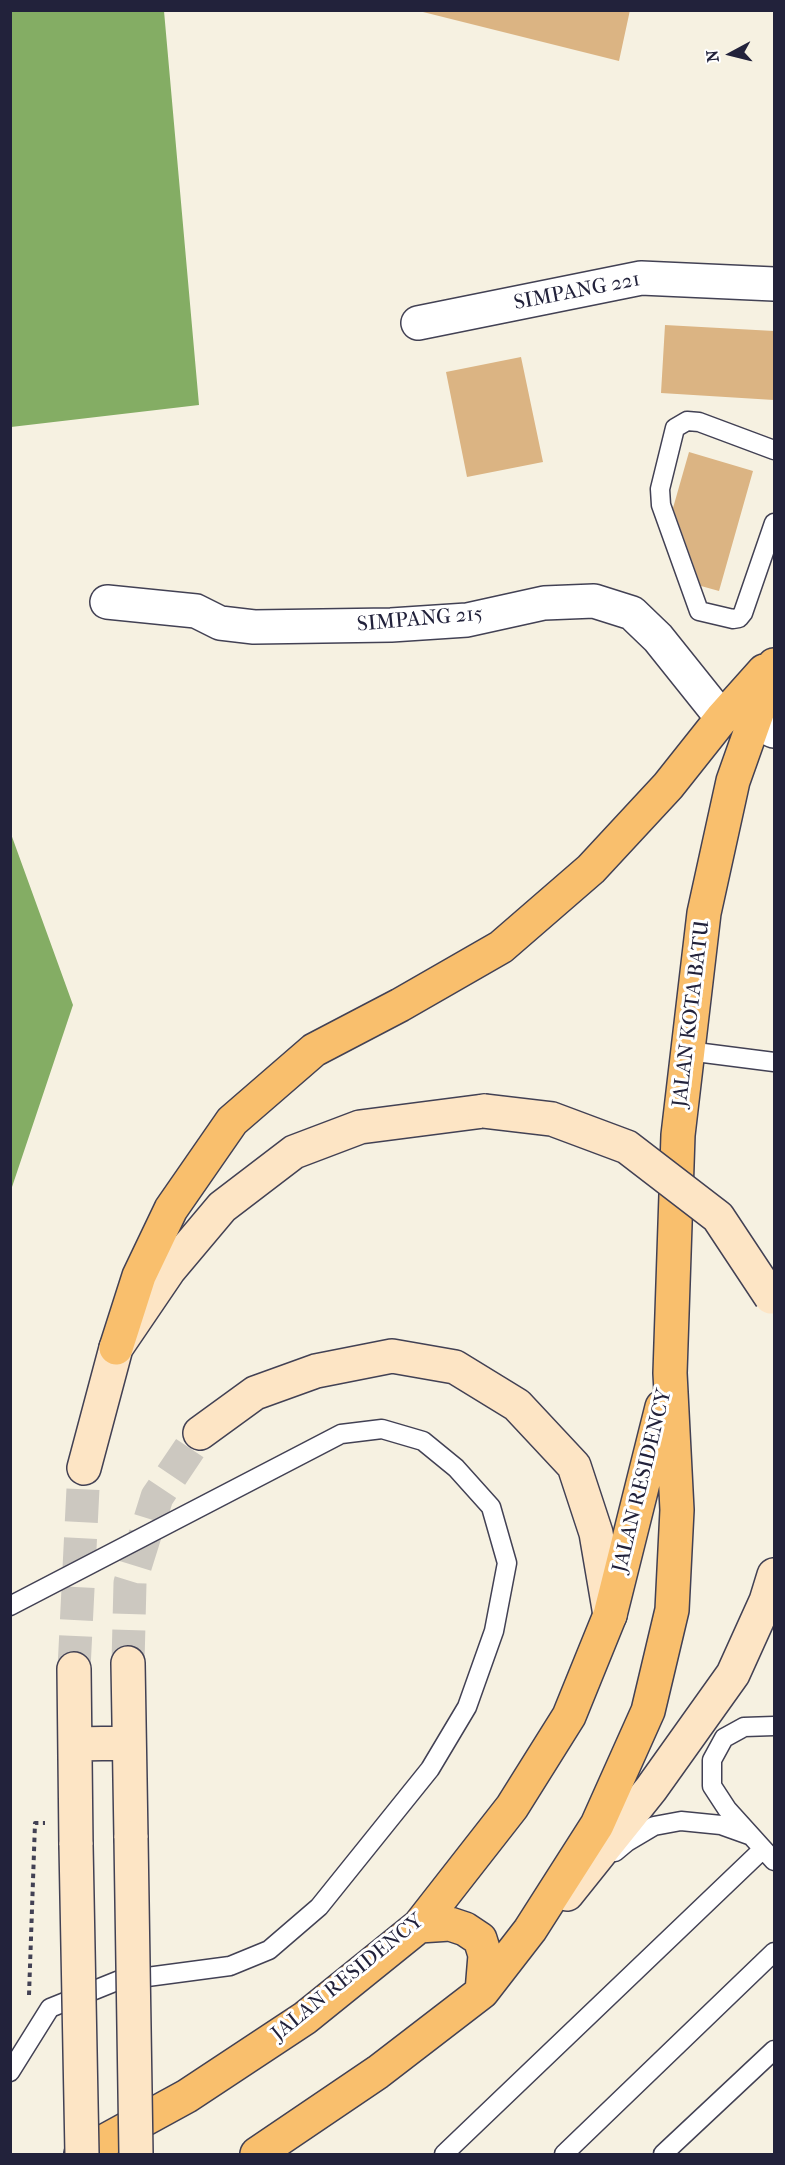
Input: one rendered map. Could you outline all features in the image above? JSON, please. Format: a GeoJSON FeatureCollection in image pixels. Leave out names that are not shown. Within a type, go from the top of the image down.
{"type":"FeatureCollection","features":[{"type":"Feature","properties":{"kind":"main road"},"geometry":{"type":"LineString","coordinates":[[84,1468],[116,1348],[139,1276],[171,1209],[232,1121],[314,1050],[400,1005],[501,947],[591,869],[668,786],[750,724],[774,660]]}},
{"type":"Feature","properties":{"kind":"main road","name":"JALAN KOTA BATU"},"geometry":{"type":"LineString","coordinates":[[670,1372],[678,1135],[704,913],[733,781],[750,724],[774,665]]}},
{"type":"Feature","properties":{"kind":"main road"},"geometry":{"type":"LineString","coordinates":[[116,1348],[169,1270],[222,1207],[294,1152],[360,1127],[484,1111],[552,1119],[627,1147],[718,1217],[772,1303]]}},
{"type":"Feature","properties":{"kind":"main road"},"geometry":{"type":"LineString","coordinates":[[200,1433],[255,1393],[316,1371],[392,1356],[455,1367],[517,1405],[574,1466],[596,1533],[610,1615]]}},
{"type":"Feature","properties":{"kind":"main road","name":"JALAN RESIDENCY"},"geometry":{"type":"LineString","coordinates":[[81,2154],[187,2096],[305,2018],[419,1926],[512,1807],[569,1716],[610,1615],[670,1372]]}},
{"type":"Feature","properties":{"kind":"main road","name":"JALAN RESIDENCY"},"geometry":{"type":"LineString","coordinates":[[266,2152],[378,2072],[482,1992],[530,1930],[597,1825],[648,1712],[672,1610],[677,1510],[670,1372]]}},
{"type":"Feature","properties":{"kind":"main road"},"geometry":{"type":"LineString","coordinates":[[530,1930],[559,1904],[651,1789],[733,1674],[766,1601],[774,1575]]}},
{"type":"Feature","properties":{"kind":"main road"},"geometry":{"type":"LineString","coordinates":[[128,1664],[136,2154]]}},
{"type":"Feature","properties":{"kind":"main road"},"geometry":{"type":"LineString","coordinates":[[74,1670],[81,2154]]}},
{"type":"Feature","properties":{"kind":"main road"},"geometry":{"type":"LineString","coordinates":[[75,1744],[129,1743]]}},
{"type":"Feature","properties":{"kind":"main road"},"geometry":{"type":"LineString","coordinates":[[419,1926],[450,1924],[465,1929],[480,1940],[485,1955],[482,1992]]}},
{"type":"Feature","properties":{"kind":"street","name":"SIMPANG 221"},"geometry":{"type":"LineString","coordinates":[[418,323],[641,278],[774,284]]}},
{"type":"Feature","properties":{"kind":"street","name":"SIMPANG 215"},"geometry":{"type":"LineString","coordinates":[[107,602],[196,611],[220,623],[254,627],[391,625],[467,620],[544,603],[594,601],[632,613],[750,724]]}},
{"type":"Feature","properties":{"kind":"lane"},"geometry":{"type":"LineString","coordinates":[[774,450],[699,422],[687,421],[675,428],[660,489],[662,506],[699,611],[733,619],[739,618],[743,613],[774,523]]}},
{"type":"Feature","properties":{"kind":"lane"},"geometry":{"type":"LineString","coordinates":[[688,1050],[774,1062]]}},
{"type":"Feature","properties":{"kind":"lane"},"geometry":{"type":"LineString","coordinates":[[10,1606],[341,1434],[382,1429],[423,1441],[456,1468],[491,1507],[507,1563],[494,1630],[466,1707],[430,1769],[319,1907],[268,1950],[230,1966],[117,1981],[50,2008],[10,2072]]}},
{"type":"Feature","properties":{"kind":"lane"},"geometry":{"type":"LineString","coordinates":[[444,2154],[769,1855],[727,1809],[712,1786],[712,1760],[724,1738],[744,1727],[774,1726]]}},
{"type":"Feature","properties":{"kind":"lane"},"geometry":{"type":"LineString","coordinates":[[559,1904],[627,1842],[654,1826],[681,1821],[721,1825],[749,1835]]}},
{"type":"Feature","properties":{"kind":"lane"},"geometry":{"type":"LineString","coordinates":[[564,2154],[774,1952]]}},
{"type":"Feature","properties":{"kind":"lane"},"geometry":{"type":"LineString","coordinates":[[663,2154],[774,2050]]}},
{"type":"Feature","properties":{"kind":"path"},"geometry":{"type":"LineString","coordinates":[[29,2003],[35,1823]]}},
{"type":"Feature","properties":{"kind":"green space"},"geometry":{"type":"Polygon","coordinates":[[[10,11],[164,11],[199,405],[11,427],[10,11]]]}},
{"type":"Feature","properties":{"kind":"green space"},"geometry":{"type":"Polygon","coordinates":[[[11,834],[73,1005],[11,1190],[11,834]]]}},
{"type":"Feature","properties":{"kind":"building"},"geometry":{"type":"Polygon","coordinates":[[[415,10],[630,10],[619,61],[415,10]]]}},
{"type":"Feature","properties":{"kind":"building"},"geometry":{"type":"Polygon","coordinates":[[[665,325],[774,331],[774,400],[661,393],[665,325]]]}},
{"type":"Feature","properties":{"kind":"building"},"geometry":{"type":"Polygon","coordinates":[[[521,357],[543,462],[467,477],[446,372],[521,357]]]}},
{"type":"Feature","properties":{"kind":"building"},"geometry":{"type":"Polygon","coordinates":[[[689,452],[753,471],[719,591],[701,586],[673,508],[689,452]]]}},
{"type":"Feature","properties":{"kind":"tunnel"},"geometry":{"type":"LineString","coordinates":[[128,1663],[130,1583],[157,1497],[200,1433]]}},
{"type":"Feature","properties":{"kind":"tunnel"},"geometry":{"type":"LineString","coordinates":[[74,1669],[84,1468]]}}]}
